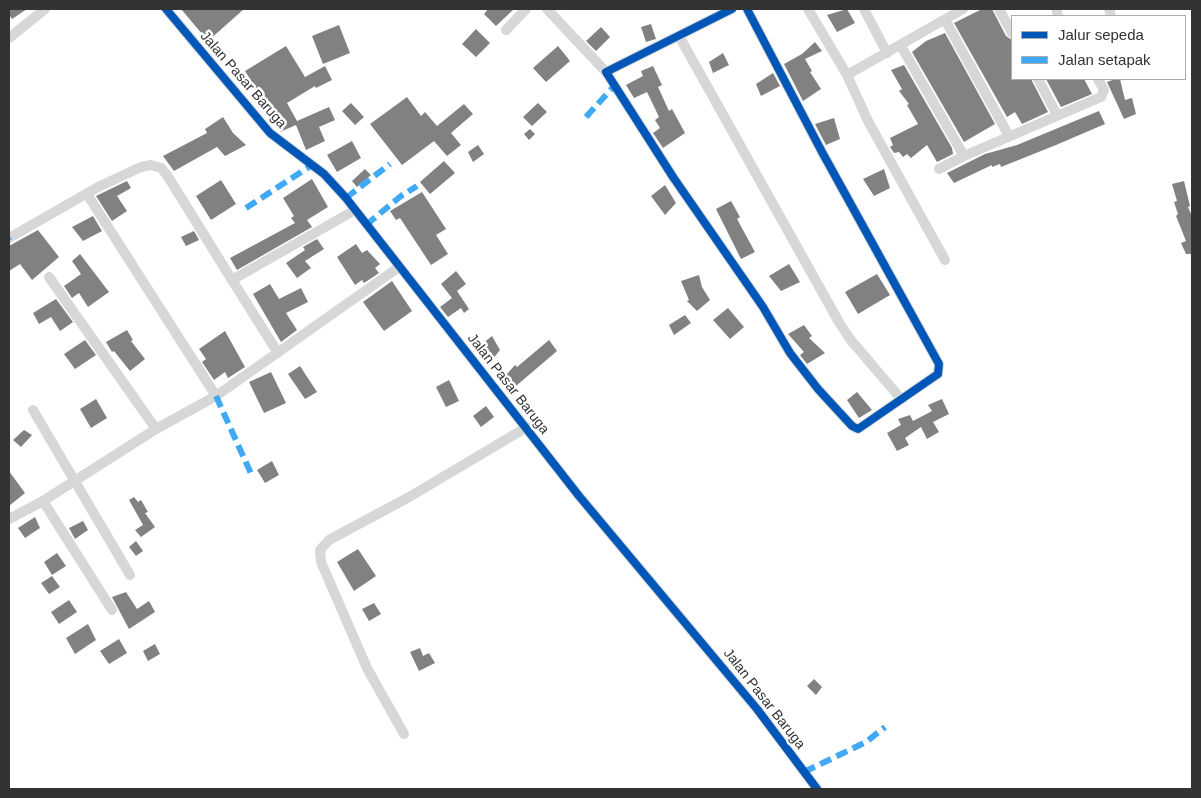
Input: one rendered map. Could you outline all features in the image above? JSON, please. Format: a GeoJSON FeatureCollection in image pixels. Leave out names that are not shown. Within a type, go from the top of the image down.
{"type":"FeatureCollection","features":[{"type":"Feature","properties":{"kind":"street"},"geometry":{"type":"LineString","coordinates":[[9,38],[44,9]]}},
{"type":"Feature","properties":{"kind":"street"},"geometry":{"type":"LineString","coordinates":[[506,30],[526,9]]}},
{"type":"Feature","properties":{"kind":"street"},"geometry":{"type":"LineString","coordinates":[[547,9],[606,72],[672,177],[763,306],[790,353],[818,389],[852,426],[858,429],[938,374],[939,364],[822,152],[747,9]]}},
{"type":"Feature","properties":{"kind":"street"},"geometry":{"type":"LineString","coordinates":[[606,72],[732,9]]}},
{"type":"Feature","properties":{"kind":"street"},"geometry":{"type":"LineString","coordinates":[[808,9],[846,75],[868,121],[945,260]]}},
{"type":"Feature","properties":{"kind":"street"},"geometry":{"type":"LineString","coordinates":[[864,9],[887,52]]}},
{"type":"Feature","properties":{"kind":"street"},"geometry":{"type":"LineString","coordinates":[[846,75],[901,46],[963,9]]}},
{"type":"Feature","properties":{"kind":"street"},"geometry":{"type":"LineString","coordinates":[[998,9],[1011,31]]}},
{"type":"Feature","properties":{"kind":"street","name":"Jalan Pasar Baruga"},"geometry":{"type":"LineString","coordinates":[[170,10],[270,133],[324,174],[355,210],[527,426],[579,496],[757,709],[817,789]]}},
{"type":"Feature","properties":{"kind":"street"},"geometry":{"type":"LineString","coordinates":[[945,20],[1010,136]]}},
{"type":"Feature","properties":{"kind":"street"},"geometry":{"type":"LineString","coordinates":[[679,36],[832,311],[850,339],[902,399]]}},
{"type":"Feature","properties":{"kind":"street"},"geometry":{"type":"LineString","coordinates":[[901,46],[964,156]]}},
{"type":"Feature","properties":{"kind":"street"},"geometry":{"type":"LineString","coordinates":[[1039,80],[1057,115]]}},
{"type":"Feature","properties":{"kind":"street"},"geometry":{"type":"LineString","coordinates":[[939,169],[964,156],[1101,97],[1104,90],[1099,80]]}},
{"type":"Feature","properties":{"kind":"street"},"geometry":{"type":"LineString","coordinates":[[9,238],[86,194],[141,167],[151,165],[161,168],[278,353]]}},
{"type":"Feature","properties":{"kind":"street"},"geometry":{"type":"LineString","coordinates":[[86,194],[216,396]]}},
{"type":"Feature","properties":{"kind":"street"},"geometry":{"type":"LineString","coordinates":[[232,280],[355,210]]}},
{"type":"Feature","properties":{"kind":"street"},"geometry":{"type":"LineString","coordinates":[[9,520],[156,429],[216,396],[399,266]]}},
{"type":"Feature","properties":{"kind":"street"},"geometry":{"type":"LineString","coordinates":[[49,277],[156,429]]}},
{"type":"Feature","properties":{"kind":"street"},"geometry":{"type":"LineString","coordinates":[[33,410],[130,575]]}},
{"type":"Feature","properties":{"kind":"street"},"geometry":{"type":"LineString","coordinates":[[404,734],[367,668],[320,562],[320,550],[329,540],[418,491],[527,426]]}},
{"type":"Feature","properties":{"kind":"street"},"geometry":{"type":"LineString","coordinates":[[43,500],[112,610]]}},
{"type":"Feature","properties":{"kind":"building"},"geometry":{"type":"Polygon","coordinates":[[[9,9],[27,9],[12,19],[9,15],[9,9]]]}},
{"type":"Feature","properties":{"kind":"building"},"geometry":{"type":"Polygon","coordinates":[[[181,9],[244,9],[208,41],[181,9]]]}},
{"type":"Feature","properties":{"kind":"building"},"geometry":{"type":"Polygon","coordinates":[[[488,9],[514,9],[496,26],[484,14],[488,9]]]}},
{"type":"Feature","properties":{"kind":"building"},"geometry":{"type":"Polygon","coordinates":[[[847,9],[855,23],[837,32],[827,15],[847,9]]]}},
{"type":"Feature","properties":{"kind":"building"},"geometry":{"type":"Polygon","coordinates":[[[982,9],[992,9],[1006,36],[1011,39],[1011,80],[1032,80],[1048,112],[1022,124],[1015,112],[1007,117],[954,23],[982,9]]]}},
{"type":"Feature","properties":{"kind":"building"},"geometry":{"type":"Polygon","coordinates":[[[651,24],[656,39],[646,42],[641,27],[651,24]]]}},
{"type":"Feature","properties":{"kind":"building"},"geometry":{"type":"Polygon","coordinates":[[[339,25],[350,53],[323,64],[312,36],[339,25]]]}},
{"type":"Feature","properties":{"kind":"building"},"geometry":{"type":"Polygon","coordinates":[[[601,27],[610,37],[596,51],[586,41],[601,27]]]}},
{"type":"Feature","properties":{"kind":"building"},"geometry":{"type":"Polygon","coordinates":[[[476,29],[490,43],[476,57],[462,44],[476,29]]]}},
{"type":"Feature","properties":{"kind":"building"},"geometry":{"type":"Polygon","coordinates":[[[945,33],[995,124],[964,142],[912,52],[926,41],[945,33]]]}},
{"type":"Feature","properties":{"kind":"building"},"geometry":{"type":"Polygon","coordinates":[[[815,42],[822,51],[805,59],[812,71],[810,72],[821,89],[803,101],[784,64],[802,54],[815,42]]]}},
{"type":"Feature","properties":{"kind":"building"},"geometry":{"type":"Polygon","coordinates":[[[286,46],[305,77],[325,66],[332,80],[316,88],[315,86],[287,103],[297,121],[329,107],[335,120],[319,127],[325,141],[306,150],[296,125],[280,132],[277,123],[245,71],[286,46]]]}},
{"type":"Feature","properties":{"kind":"building"},"geometry":{"type":"Polygon","coordinates":[[[558,46],[570,61],[546,82],[533,68],[558,46]]]}},
{"type":"Feature","properties":{"kind":"building"},"geometry":{"type":"Polygon","coordinates":[[[723,53],[729,65],[713,73],[709,62],[723,53]]]}},
{"type":"Feature","properties":{"kind":"building"},"geometry":{"type":"Polygon","coordinates":[[[904,65],[952,148],[953,154],[937,162],[927,145],[911,158],[907,154],[903,157],[899,152],[894,153],[890,147],[893,145],[890,138],[918,124],[907,105],[909,104],[899,91],[902,89],[891,70],[904,65]]]}},
{"type":"Feature","properties":{"kind":"building"},"geometry":{"type":"Polygon","coordinates":[[[653,66],[662,85],[658,87],[669,111],[672,109],[685,133],[663,148],[653,133],[660,128],[655,120],[659,117],[647,92],[634,98],[626,85],[643,76],[641,71],[653,66]]]}},
{"type":"Feature","properties":{"kind":"building"},"geometry":{"type":"Polygon","coordinates":[[[773,73],[780,86],[761,96],[756,84],[773,73]]]}},
{"type":"Feature","properties":{"kind":"building"},"geometry":{"type":"Polygon","coordinates":[[[1047,80],[1085,80],[1092,94],[1061,107],[1047,80]]]}},
{"type":"Feature","properties":{"kind":"building"},"geometry":{"type":"Polygon","coordinates":[[[1120,80],[1125,100],[1132,98],[1136,114],[1124,119],[1107,82],[1120,80]]]}},
{"type":"Feature","properties":{"kind":"building"},"geometry":{"type":"Polygon","coordinates":[[[407,97],[421,116],[425,112],[437,126],[464,104],[473,114],[451,133],[461,145],[447,156],[434,141],[402,165],[370,124],[407,97]]]}},
{"type":"Feature","properties":{"kind":"building"},"geometry":{"type":"Polygon","coordinates":[[[351,103],[364,117],[355,125],[342,111],[351,103]]]}},
{"type":"Feature","properties":{"kind":"building"},"geometry":{"type":"Polygon","coordinates":[[[538,103],[547,112],[532,126],[523,117],[538,103]]]}},
{"type":"Feature","properties":{"kind":"building"},"geometry":{"type":"Polygon","coordinates":[[[1099,111],[1105,124],[1056,145],[1001,167],[1000,164],[992,167],[992,165],[954,183],[947,173],[985,154],[1017,145],[1099,111]]]}},
{"type":"Feature","properties":{"kind":"building"},"geometry":{"type":"Polygon","coordinates":[[[223,117],[233,133],[246,145],[225,156],[217,147],[174,171],[163,156],[207,133],[205,129],[223,117]]]}},
{"type":"Feature","properties":{"kind":"building"},"geometry":{"type":"Polygon","coordinates":[[[834,118],[840,139],[826,145],[815,124],[834,118]]]}},
{"type":"Feature","properties":{"kind":"building"},"geometry":{"type":"Polygon","coordinates":[[[530,129],[535,134],[529,140],[524,134],[530,129]]]}},
{"type":"Feature","properties":{"kind":"building"},"geometry":{"type":"Polygon","coordinates":[[[352,141],[361,158],[337,172],[327,155],[352,141]]]}},
{"type":"Feature","properties":{"kind":"building"},"geometry":{"type":"Polygon","coordinates":[[[478,145],[484,154],[473,162],[468,152],[478,145]]]}},
{"type":"Feature","properties":{"kind":"building"},"geometry":{"type":"Polygon","coordinates":[[[444,161],[455,173],[430,194],[420,182],[444,161]]]}},
{"type":"Feature","properties":{"kind":"building"},"geometry":{"type":"Polygon","coordinates":[[[365,169],[371,175],[357,187],[352,181],[365,169]]]}},
{"type":"Feature","properties":{"kind":"building"},"geometry":{"type":"Polygon","coordinates":[[[884,169],[890,188],[874,196],[863,179],[884,169]]]}},
{"type":"Feature","properties":{"kind":"building"},"geometry":{"type":"Polygon","coordinates":[[[312,179],[328,207],[307,220],[312,227],[237,270],[230,258],[295,223],[291,218],[294,216],[283,198],[312,179]]]}},
{"type":"Feature","properties":{"kind":"building"},"geometry":{"type":"Polygon","coordinates":[[[221,180],[236,204],[211,220],[196,196],[221,180]]]}},
{"type":"Feature","properties":{"kind":"building"},"geometry":{"type":"Polygon","coordinates":[[[127,181],[131,188],[117,196],[127,211],[112,221],[96,196],[127,181]]]}},
{"type":"Feature","properties":{"kind":"building"},"geometry":{"type":"Polygon","coordinates":[[[1184,181],[1190,206],[1188,207],[1192,216],[1192,254],[1186,254],[1181,243],[1186,241],[1176,216],[1178,214],[1174,202],[1177,201],[1172,184],[1184,181]]]}},
{"type":"Feature","properties":{"kind":"building"},"geometry":{"type":"Polygon","coordinates":[[[665,185],[676,203],[665,215],[651,196],[665,185]]]}},
{"type":"Feature","properties":{"kind":"building"},"geometry":{"type":"Polygon","coordinates":[[[422,192],[446,229],[436,235],[448,254],[431,265],[400,218],[396,220],[390,211],[422,192]]]}},
{"type":"Feature","properties":{"kind":"building"},"geometry":{"type":"Polygon","coordinates":[[[731,201],[740,217],[737,219],[755,252],[741,259],[716,209],[731,201]]]}},
{"type":"Feature","properties":{"kind":"building"},"geometry":{"type":"Polygon","coordinates":[[[93,216],[102,231],[83,241],[72,227],[93,216]]]}},
{"type":"Feature","properties":{"kind":"building"},"geometry":{"type":"Polygon","coordinates":[[[38,230],[59,257],[32,280],[20,264],[9,271],[9,246],[38,230]]]}},
{"type":"Feature","properties":{"kind":"building"},"geometry":{"type":"Polygon","coordinates":[[[194,231],[199,240],[186,246],[181,237],[194,231]]]}},
{"type":"Feature","properties":{"kind":"building"},"geometry":{"type":"Polygon","coordinates":[[[317,239],[324,249],[305,261],[311,268],[297,278],[286,263],[305,250],[303,247],[317,239]]]}},
{"type":"Feature","properties":{"kind":"building"},"geometry":{"type":"Polygon","coordinates":[[[356,244],[362,253],[367,250],[380,264],[375,268],[379,273],[364,283],[362,280],[355,285],[337,257],[356,244]]]}},
{"type":"Feature","properties":{"kind":"building"},"geometry":{"type":"Polygon","coordinates":[[[80,254],[109,292],[88,307],[79,293],[72,298],[64,286],[81,274],[72,261],[80,254]]]}},
{"type":"Feature","properties":{"kind":"building"},"geometry":{"type":"Polygon","coordinates":[[[789,264],[800,282],[781,291],[769,276],[789,264]]]}},
{"type":"Feature","properties":{"kind":"building"},"geometry":{"type":"Polygon","coordinates":[[[456,271],[466,284],[457,291],[469,309],[464,313],[461,308],[448,317],[440,307],[452,298],[441,284],[456,271]]]}},
{"type":"Feature","properties":{"kind":"building"},"geometry":{"type":"Polygon","coordinates":[[[877,274],[890,295],[858,314],[845,292],[877,274]]]}},
{"type":"Feature","properties":{"kind":"building"},"geometry":{"type":"Polygon","coordinates":[[[699,275],[702,287],[710,300],[697,311],[687,301],[689,300],[681,281],[699,275]]]}},
{"type":"Feature","properties":{"kind":"building"},"geometry":{"type":"Polygon","coordinates":[[[392,281],[412,311],[384,331],[363,302],[392,281]]]}},
{"type":"Feature","properties":{"kind":"building"},"geometry":{"type":"Polygon","coordinates":[[[270,284],[279,299],[301,288],[308,302],[286,313],[297,330],[281,342],[253,294],[270,284]]]}},
{"type":"Feature","properties":{"kind":"building"},"geometry":{"type":"Polygon","coordinates":[[[56,299],[73,322],[60,331],[51,317],[39,324],[33,313],[56,299]]]}},
{"type":"Feature","properties":{"kind":"building"},"geometry":{"type":"Polygon","coordinates":[[[728,308],[744,327],[730,339],[713,320],[728,308]]]}},
{"type":"Feature","properties":{"kind":"building"},"geometry":{"type":"Polygon","coordinates":[[[685,315],[691,323],[674,335],[669,325],[685,315]]]}},
{"type":"Feature","properties":{"kind":"building"},"geometry":{"type":"Polygon","coordinates":[[[804,325],[812,336],[809,338],[825,353],[807,364],[800,355],[804,352],[788,334],[804,325]]]}},
{"type":"Feature","properties":{"kind":"building"},"geometry":{"type":"Polygon","coordinates":[[[127,330],[133,340],[131,341],[145,359],[130,371],[114,351],[112,352],[106,342],[127,330]]]}},
{"type":"Feature","properties":{"kind":"building"},"geometry":{"type":"Polygon","coordinates":[[[225,331],[245,367],[228,378],[225,372],[214,380],[202,362],[206,359],[199,349],[225,331]]]}},
{"type":"Feature","properties":{"kind":"building"},"geometry":{"type":"Polygon","coordinates":[[[492,336],[500,350],[492,360],[482,344],[492,336]]]}},
{"type":"Feature","properties":{"kind":"building"},"geometry":{"type":"Polygon","coordinates":[[[85,340],[96,355],[75,369],[64,354],[85,340]]]}},
{"type":"Feature","properties":{"kind":"building"},"geometry":{"type":"Polygon","coordinates":[[[549,340],[557,351],[516,386],[506,375],[515,365],[517,367],[549,340]]]}},
{"type":"Feature","properties":{"kind":"building"},"geometry":{"type":"Polygon","coordinates":[[[300,366],[317,392],[305,399],[288,374],[300,366]]]}},
{"type":"Feature","properties":{"kind":"building"},"geometry":{"type":"Polygon","coordinates":[[[271,372],[286,403],[264,413],[249,382],[271,372]]]}},
{"type":"Feature","properties":{"kind":"building"},"geometry":{"type":"Polygon","coordinates":[[[449,380],[459,401],[446,407],[436,387],[449,380]]]}},
{"type":"Feature","properties":{"kind":"building"},"geometry":{"type":"Polygon","coordinates":[[[857,392],[872,410],[859,418],[847,400],[857,392]]]}},
{"type":"Feature","properties":{"kind":"building"},"geometry":{"type":"Polygon","coordinates":[[[96,399],[107,418],[91,428],[80,409],[96,399]]]}},
{"type":"Feature","properties":{"kind":"building"},"geometry":{"type":"Polygon","coordinates":[[[942,399],[949,414],[933,422],[939,432],[927,439],[921,427],[905,438],[909,445],[897,451],[887,433],[901,425],[898,419],[910,415],[913,421],[932,411],[928,405],[942,399]]]}},
{"type":"Feature","properties":{"kind":"building"},"geometry":{"type":"Polygon","coordinates":[[[486,406],[494,417],[481,427],[473,416],[486,406]]]}},
{"type":"Feature","properties":{"kind":"building"},"geometry":{"type":"Polygon","coordinates":[[[24,430],[32,435],[21,447],[13,440],[24,430]]]}},
{"type":"Feature","properties":{"kind":"building"},"geometry":{"type":"Polygon","coordinates":[[[272,461],[279,475],[265,483],[257,470],[272,461]]]}},
{"type":"Feature","properties":{"kind":"building"},"geometry":{"type":"Polygon","coordinates":[[[9,471],[25,493],[9,506],[9,471]]]}},
{"type":"Feature","properties":{"kind":"building"},"geometry":{"type":"Polygon","coordinates":[[[134,497],[138,502],[141,500],[148,512],[145,513],[155,527],[141,537],[135,530],[143,525],[129,500],[134,497]]]}},
{"type":"Feature","properties":{"kind":"building"},"geometry":{"type":"Polygon","coordinates":[[[35,517],[40,528],[25,538],[18,528],[35,517]]]}},
{"type":"Feature","properties":{"kind":"building"},"geometry":{"type":"Polygon","coordinates":[[[83,521],[88,530],[75,539],[69,528],[83,521]]]}},
{"type":"Feature","properties":{"kind":"building"},"geometry":{"type":"Polygon","coordinates":[[[136,541],[143,551],[136,556],[129,547],[136,541]]]}},
{"type":"Feature","properties":{"kind":"building"},"geometry":{"type":"Polygon","coordinates":[[[358,549],[376,576],[354,591],[337,562],[358,549]]]}},
{"type":"Feature","properties":{"kind":"building"},"geometry":{"type":"Polygon","coordinates":[[[57,553],[66,566],[52,575],[44,562],[57,553]]]}},
{"type":"Feature","properties":{"kind":"building"},"geometry":{"type":"Polygon","coordinates":[[[52,576],[60,587],[49,594],[41,583],[52,576]]]}},
{"type":"Feature","properties":{"kind":"building"},"geometry":{"type":"Polygon","coordinates":[[[126,592],[137,609],[149,601],[155,612],[129,629],[112,597],[126,592]]]}},
{"type":"Feature","properties":{"kind":"building"},"geometry":{"type":"Polygon","coordinates":[[[69,600],[77,612],[59,624],[51,612],[69,600]]]}},
{"type":"Feature","properties":{"kind":"building"},"geometry":{"type":"Polygon","coordinates":[[[374,603],[381,614],[369,621],[362,609],[374,603]]]}},
{"type":"Feature","properties":{"kind":"building"},"geometry":{"type":"Polygon","coordinates":[[[88,624],[96,640],[75,654],[66,638],[88,624]]]}},
{"type":"Feature","properties":{"kind":"building"},"geometry":{"type":"Polygon","coordinates":[[[119,639],[127,653],[109,664],[100,651],[119,639]]]}},
{"type":"Feature","properties":{"kind":"building"},"geometry":{"type":"Polygon","coordinates":[[[155,644],[160,654],[148,661],[143,651],[155,644]]]}},
{"type":"Feature","properties":{"kind":"building"},"geometry":{"type":"Polygon","coordinates":[[[420,648],[423,656],[429,653],[435,663],[419,671],[410,652],[420,648]]]}},
{"type":"Feature","properties":{"kind":"building"},"geometry":{"type":"Polygon","coordinates":[[[814,679],[822,687],[816,695],[807,686],[814,679]]]}},
{"type":"Feature","properties":{"kind":"marked path"},"geometry":{"type":"LineString","coordinates":[[586,117],[615,85]]}},
{"type":"Feature","properties":{"kind":"marked path"},"geometry":{"type":"LineString","coordinates":[[346,198],[390,164]]}},
{"type":"Feature","properties":{"kind":"marked path"},"geometry":{"type":"LineString","coordinates":[[246,208],[312,165]]}},
{"type":"Feature","properties":{"kind":"marked path"},"geometry":{"type":"LineString","coordinates":[[366,225],[401,196],[417,186]]}},
{"type":"Feature","properties":{"kind":"marked path"},"geometry":{"type":"LineString","coordinates":[[216,396],[253,478]]}},
{"type":"Feature","properties":{"kind":"marked path"},"geometry":{"type":"LineString","coordinates":[[804,772],[866,742],[885,727]]}},
{"type":"Feature","properties":{"kind":"cycle path"},"geometry":{"type":"LineString","coordinates":[[166,9],[270,133],[324,174],[346,198],[579,496],[757,709],[817,789]]}},
{"type":"Feature","properties":{"kind":"cycle path"},"geometry":{"type":"LineString","coordinates":[[732,9],[606,72],[673,177],[763,307],[790,353],[818,389],[852,426],[858,429],[938,374],[939,364],[822,152],[747,9]]}}]}
